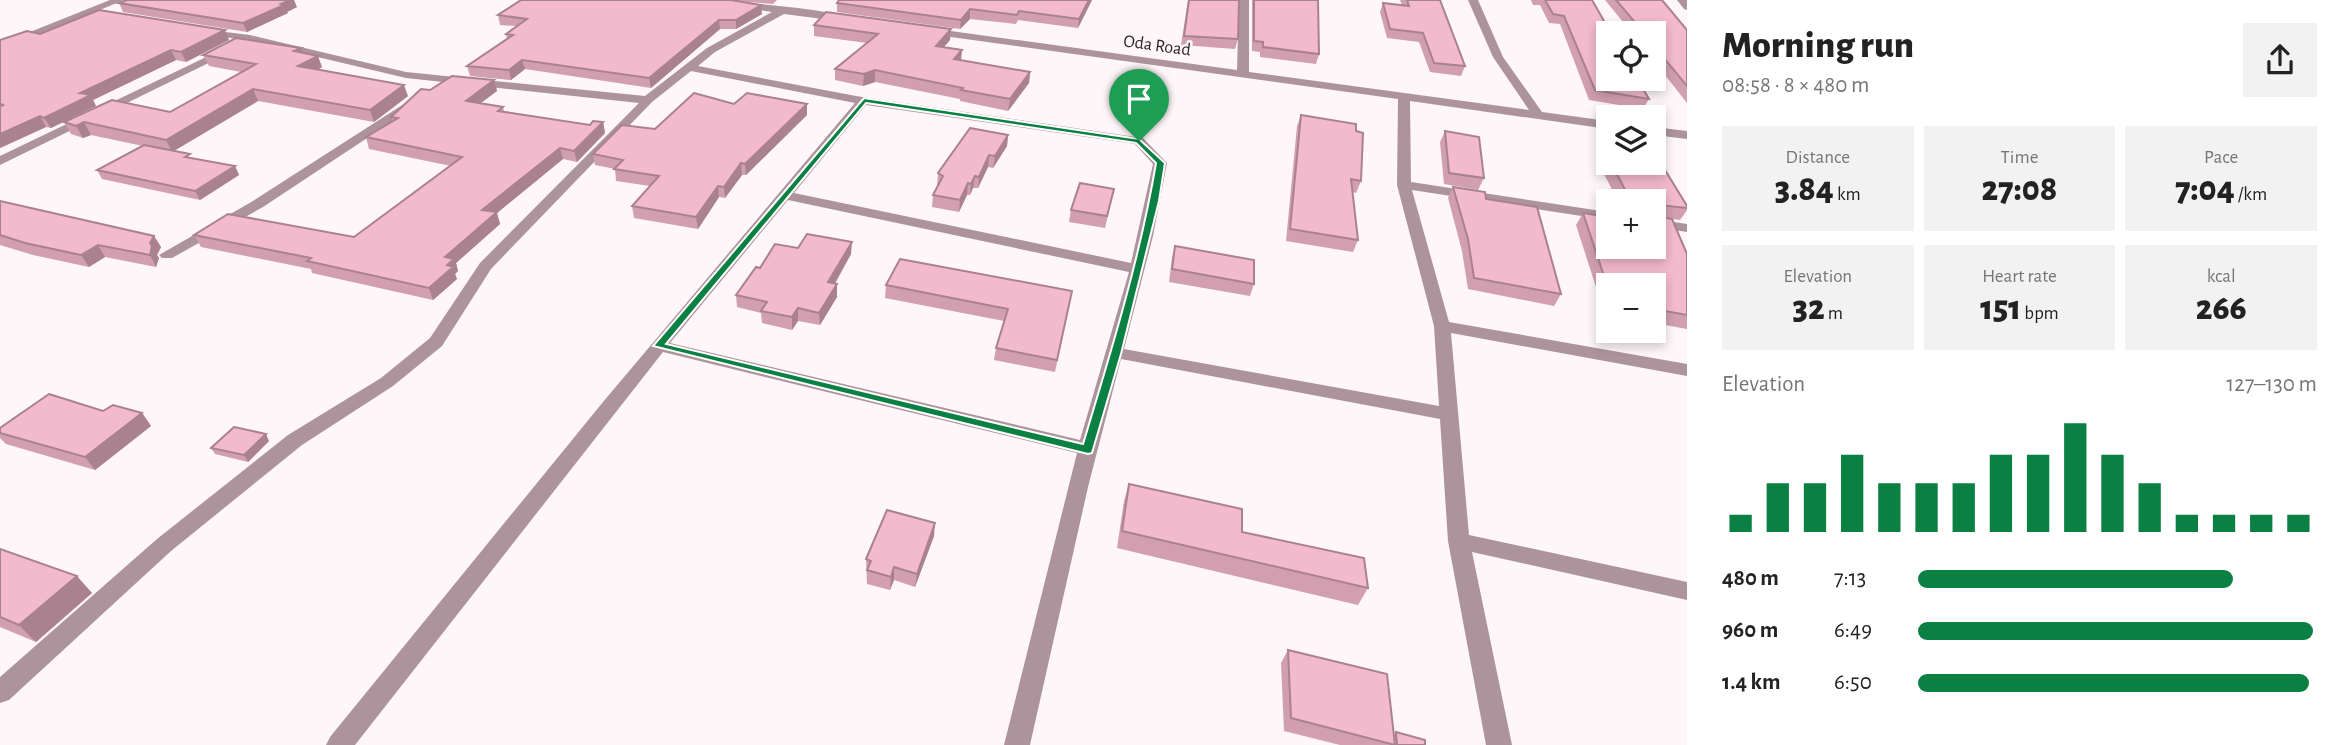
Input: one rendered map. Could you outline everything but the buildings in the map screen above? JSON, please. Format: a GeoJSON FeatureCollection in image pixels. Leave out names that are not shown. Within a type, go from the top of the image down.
{"type":"FeatureCollection","features":[{"type":"Feature","properties":{"kind":"street"},"geometry":{"type":"LineString","coordinates":[[0,48],[119,0]]}},
{"type":"Feature","properties":{"kind":"street"},"geometry":{"type":"LineString","coordinates":[[701,0],[865,22]]}},
{"type":"Feature","properties":{"kind":"street"},"geometry":{"type":"LineString","coordinates":[[1243,76],[1244,0]]}},
{"type":"Feature","properties":{"kind":"street"},"geometry":{"type":"LineString","coordinates":[[1473,0],[1497,57],[1539,116]]}},
{"type":"Feature","properties":{"kind":"street"},"geometry":{"type":"LineString","coordinates":[[1682,0],[1687,7]]}},
{"type":"Feature","properties":{"kind":"street"},"geometry":{"type":"LineString","coordinates":[[0,692],[197,518],[295,440],[387,382],[436,342],[485,266],[648,100],[711,50],[784,10]]}},
{"type":"Feature","properties":{"kind":"street"},"geometry":{"type":"LineString","coordinates":[[88,12],[115,16]]}},
{"type":"Feature","properties":{"kind":"street"},"geometry":{"type":"LineString","coordinates":[[196,29],[250,38],[406,75],[427,88],[648,100]]}},
{"type":"Feature","properties":{"kind":"street","name":"Oda Road"},"geometry":{"type":"LineString","coordinates":[[919,30],[1596,123]]}},
{"type":"Feature","properties":{"kind":"street"},"geometry":{"type":"LineString","coordinates":[[0,161],[158,86],[250,38]]}},
{"type":"Feature","properties":{"kind":"street"},"geometry":{"type":"LineString","coordinates":[[688,66],[740,79],[864,100],[1139,141],[1160,163],[1154,201],[1116,354],[1088,449],[1017,745]]}},
{"type":"Feature","properties":{"kind":"street"},"geometry":{"type":"LineString","coordinates":[[167,255],[315,168],[395,117],[427,88]]}},
{"type":"Feature","properties":{"kind":"street"},"geometry":{"type":"LineString","coordinates":[[1404,98],[1404,185],[1442,326],[1459,541],[1499,745]]}},
{"type":"Feature","properties":{"kind":"street"},"geometry":{"type":"LineString","coordinates":[[339,745],[659,346],[864,100]]}},
{"type":"Feature","properties":{"kind":"street"},"geometry":{"type":"LineString","coordinates":[[1666,132],[1687,135]]}},
{"type":"Feature","properties":{"kind":"street"},"geometry":{"type":"LineString","coordinates":[[1404,185],[1596,214]]}},
{"type":"Feature","properties":{"kind":"street"},"geometry":{"type":"LineString","coordinates":[[784,195],[1137,269]]}},
{"type":"Feature","properties":{"kind":"street"},"geometry":{"type":"LineString","coordinates":[[1666,225],[1687,228]]}},
{"type":"Feature","properties":{"kind":"street"},"geometry":{"type":"LineString","coordinates":[[1442,326],[1687,370]]}},
{"type":"Feature","properties":{"kind":"street"},"geometry":{"type":"LineString","coordinates":[[659,346],[1088,449]]}},
{"type":"Feature","properties":{"kind":"street"},"geometry":{"type":"LineString","coordinates":[[1116,354],[1449,414]]}},
{"type":"Feature","properties":{"kind":"street"},"geometry":{"type":"LineString","coordinates":[[1459,541],[1687,591]]}},
{"type":"Feature","properties":{"kind":"route"},"geometry":{"type":"LineString","coordinates":[[864,100],[1139,141],[1160,163],[1154,201],[1116,354],[1088,449],[659,346],[864,100]]}}]}
